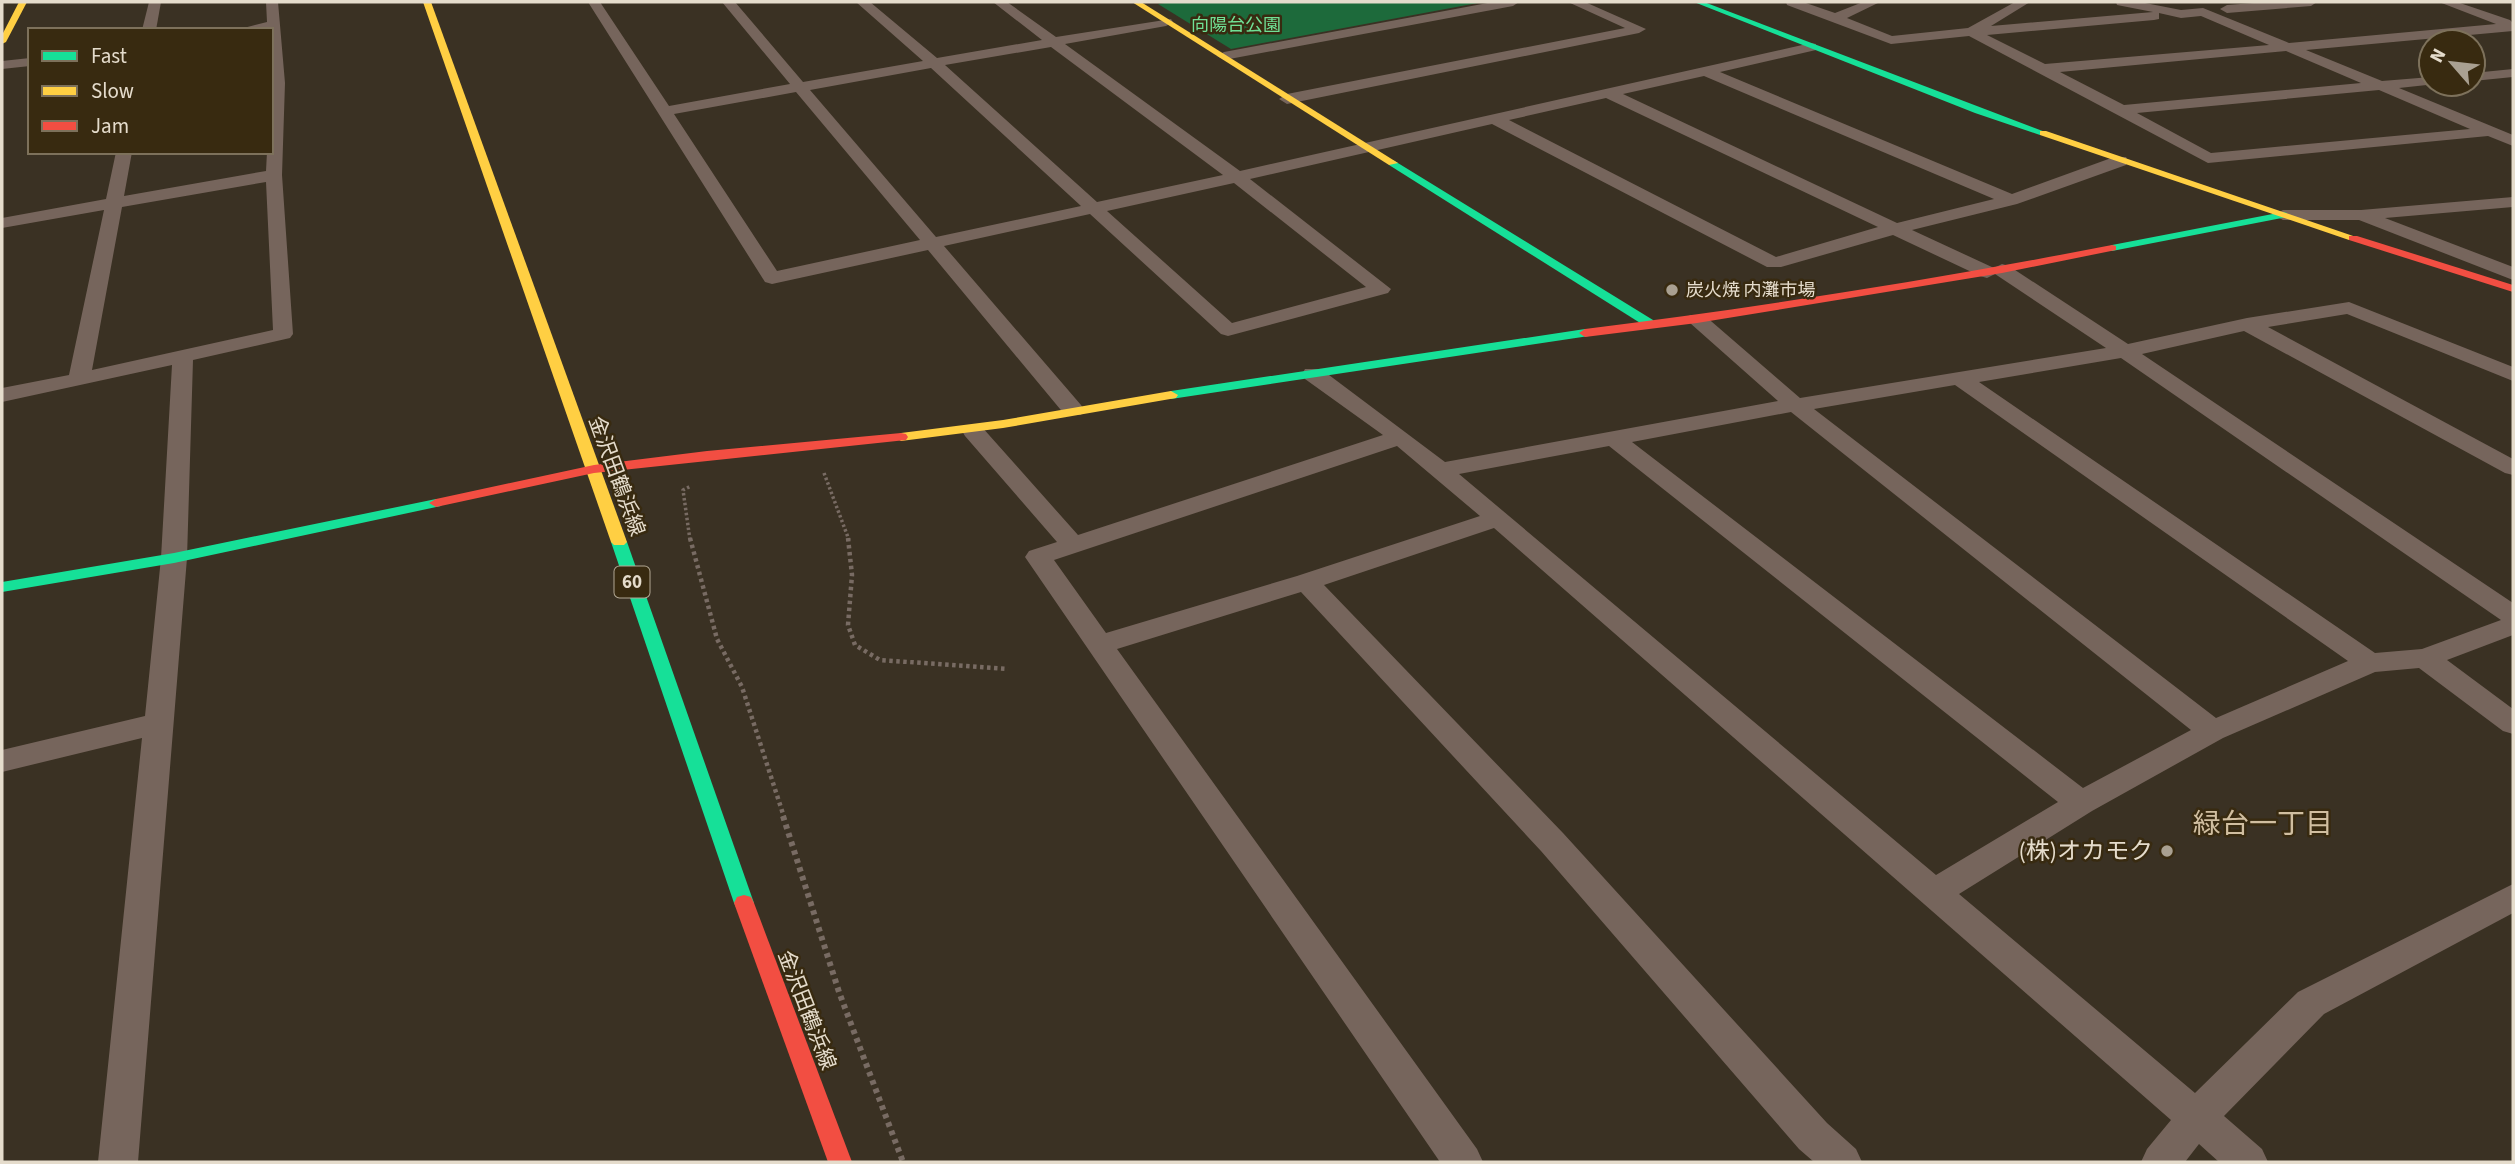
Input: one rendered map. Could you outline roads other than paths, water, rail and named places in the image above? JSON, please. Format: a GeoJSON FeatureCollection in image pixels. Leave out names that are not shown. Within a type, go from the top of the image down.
{"type":"FeatureCollection","features":[{"type":"Feature","properties":{"kind":"street"},"geometry":{"type":"LineString","coordinates":[[2,43],[23,2]]}},
{"type":"Feature","properties":{"kind":"street"},"geometry":{"type":"LineString","coordinates":[[149,28],[155,2]]}},
{"type":"Feature","properties":{"kind":"street"},"geometry":{"type":"LineString","coordinates":[[2,396],[283,334],[274,175],[278,83],[272,2]]}},
{"type":"Feature","properties":{"kind":"street","name":"金沢田鶴浜線"},"geometry":{"type":"LineString","coordinates":[[427,2],[594,469],[722,844],[840,1162]]}},
{"type":"Feature","properties":{"kind":"street"},"geometry":{"type":"LineString","coordinates":[[594,2],[772,278],[1237,177],[1811,47]]}},
{"type":"Feature","properties":{"kind":"street"},"geometry":{"type":"LineString","coordinates":[[728,2],[802,86],[1073,410]]}},
{"type":"Feature","properties":{"kind":"street"},"geometry":{"type":"LineString","coordinates":[[862,2],[933,62],[1228,330],[1381,289],[1237,177],[999,2]]}},
{"type":"Feature","properties":{"kind":"street"},"geometry":{"type":"LineString","coordinates":[[1136,2],[1224,56],[1287,99],[1649,323]]}},
{"type":"Feature","properties":{"kind":"street"},"geometry":{"type":"LineString","coordinates":[[1224,56],[1513,2]]}},
{"type":"Feature","properties":{"kind":"street"},"geometry":{"type":"LineString","coordinates":[[1287,99],[1639,29],[1574,2]]}},
{"type":"Feature","properties":{"kind":"street"},"geometry":{"type":"LineString","coordinates":[[1698,2],[1978,111],[2120,161],[2513,289]]}},
{"type":"Feature","properties":{"kind":"street"},"geometry":{"type":"LineString","coordinates":[[1792,2],[1891,40],[2203,12],[2224,5],[2311,2]]}},
{"type":"Feature","properties":{"kind":"street"},"geometry":{"type":"LineString","coordinates":[[1835,18],[1874,2]]}},
{"type":"Feature","properties":{"kind":"street"},"geometry":{"type":"LineString","coordinates":[[1971,32],[2024,2]]}},
{"type":"Feature","properties":{"kind":"street"},"geometry":{"type":"LineString","coordinates":[[2122,2],[2181,14]]}},
{"type":"Feature","properties":{"kind":"street"},"geometry":{"type":"LineString","coordinates":[[2445,2],[2513,27]]}},
{"type":"Feature","properties":{"kind":"street"},"geometry":{"type":"LineString","coordinates":[[2203,12],[2513,141]]}},
{"type":"Feature","properties":{"kind":"street"},"geometry":{"type":"LineString","coordinates":[[665,111],[1166,22]]}},
{"type":"Feature","properties":{"kind":"street"},"geometry":{"type":"LineString","coordinates":[[255,28],[273,25]]}},
{"type":"Feature","properties":{"kind":"street"},"geometry":{"type":"LineString","coordinates":[[2043,69],[2513,27]]}},
{"type":"Feature","properties":{"kind":"street"},"geometry":{"type":"LineString","coordinates":[[1971,32],[2208,158],[2513,129]]}},
{"type":"Feature","properties":{"kind":"street"},"geometry":{"type":"LineString","coordinates":[[2,65],[28,62]]}},
{"type":"Feature","properties":{"kind":"street"},"geometry":{"type":"LineString","coordinates":[[1706,71],[2011,200]]}},
{"type":"Feature","properties":{"kind":"street"},"geometry":{"type":"LineString","coordinates":[[2487,76],[2513,73]]}},
{"type":"Feature","properties":{"kind":"street"},"geometry":{"type":"LineString","coordinates":[[2122,110],[2417,82]]}},
{"type":"Feature","properties":{"kind":"street"},"geometry":{"type":"LineString","coordinates":[[1608,93],[1893,229],[1995,271],[2127,351],[2284,462],[2513,615]]}},
{"type":"Feature","properties":{"kind":"street"},"geometry":{"type":"LineString","coordinates":[[1493,118],[1774,263],[1893,229],[2011,200],[2120,161]]}},
{"type":"Feature","properties":{"kind":"street"},"geometry":{"type":"LineString","coordinates":[[79,379],[124,154]]}},
{"type":"Feature","properties":{"kind":"street"},"geometry":{"type":"LineString","coordinates":[[2,223],[274,175]]}},
{"type":"Feature","properties":{"kind":"street"},"geometry":{"type":"LineString","coordinates":[[2,587],[174,558],[594,469],[720,454],[973,431],[1073,410],[1649,323],[1697,319],[1995,271],[2283,215],[2361,215],[2513,202]]}},
{"type":"Feature","properties":{"kind":"street"},"geometry":{"type":"LineString","coordinates":[[2361,215],[2513,274]]}},
{"type":"Feature","properties":{"kind":"street"},"geometry":{"type":"LineString","coordinates":[[1441,471],[1795,405],[1962,380],[2127,351],[2246,324],[2349,308],[2513,375]]}},
{"type":"Feature","properties":{"kind":"street"},"geometry":{"type":"LineString","coordinates":[[1697,319],[1795,405],[2213,731]]}},
{"type":"Feature","properties":{"kind":"street"},"geometry":{"type":"LineString","coordinates":[[2246,324],[2513,468]]}},
{"type":"Feature","properties":{"kind":"street"},"geometry":{"type":"LineString","coordinates":[[118,1162],[174,558],[183,356]]}},
{"type":"Feature","properties":{"kind":"street"},"geometry":{"type":"LineString","coordinates":[[1313,374],[1400,437],[1498,518],[2248,1162]]}},
{"type":"Feature","properties":{"kind":"street"},"geometry":{"type":"LineString","coordinates":[[1962,380],[2370,663]]}},
{"type":"Feature","properties":{"kind":"street"},"geometry":{"type":"LineString","coordinates":[[973,431],[1073,545]]}},
{"type":"Feature","properties":{"kind":"street"},"geometry":{"type":"LineString","coordinates":[[1400,437],[1038,557],[1463,1162]]}},
{"type":"Feature","properties":{"kind":"street"},"geometry":{"type":"LineString","coordinates":[[1614,439],[2081,803]]}},
{"type":"Feature","properties":{"kind":"street"},"geometry":{"type":"LineString","coordinates":[[1101,644],[1306,582],[1498,518]]}},
{"type":"Feature","properties":{"kind":"street"},"geometry":{"type":"LineString","coordinates":[[1306,582],[1552,842],[1813,1136],[1842,1162]]}},
{"type":"Feature","properties":{"kind":"street"},"geometry":{"type":"LineString","coordinates":[[1935,892],[2081,803],[2213,731],[2370,663],[2425,658],[2513,625]]}},
{"type":"Feature","properties":{"kind":"street"},"geometry":{"type":"LineString","coordinates":[[2425,658],[2513,724]]}},
{"type":"Feature","properties":{"kind":"street"},"geometry":{"type":"LineString","coordinates":[[2,761],[157,724]]}},
{"type":"Feature","properties":{"kind":"street"},"geometry":{"type":"LineString","coordinates":[[2161,1162],[2195,1119],[2311,1003],[2513,897]]}},
{"type":"Feature","properties":{"kind":"place","name":"炭火焼 内灘市場"},"geometry":{"type":"Point","coordinates":[1672,290]}},
{"type":"Feature","properties":{"kind":"place","name":"(株)オカモク"},"geometry":{"type":"Point","coordinates":[2167,851]}},
{"type":"Feature","properties":{"kind":"district","name":"緑台一丁目"},"geometry":{"type":"Point","coordinates":[2263,824]}},
{"type":"Feature","properties":{"kind":"park label","name":"向陽台公園"},"geometry":{"type":"Point","coordinates":[1236,25]}}]}
